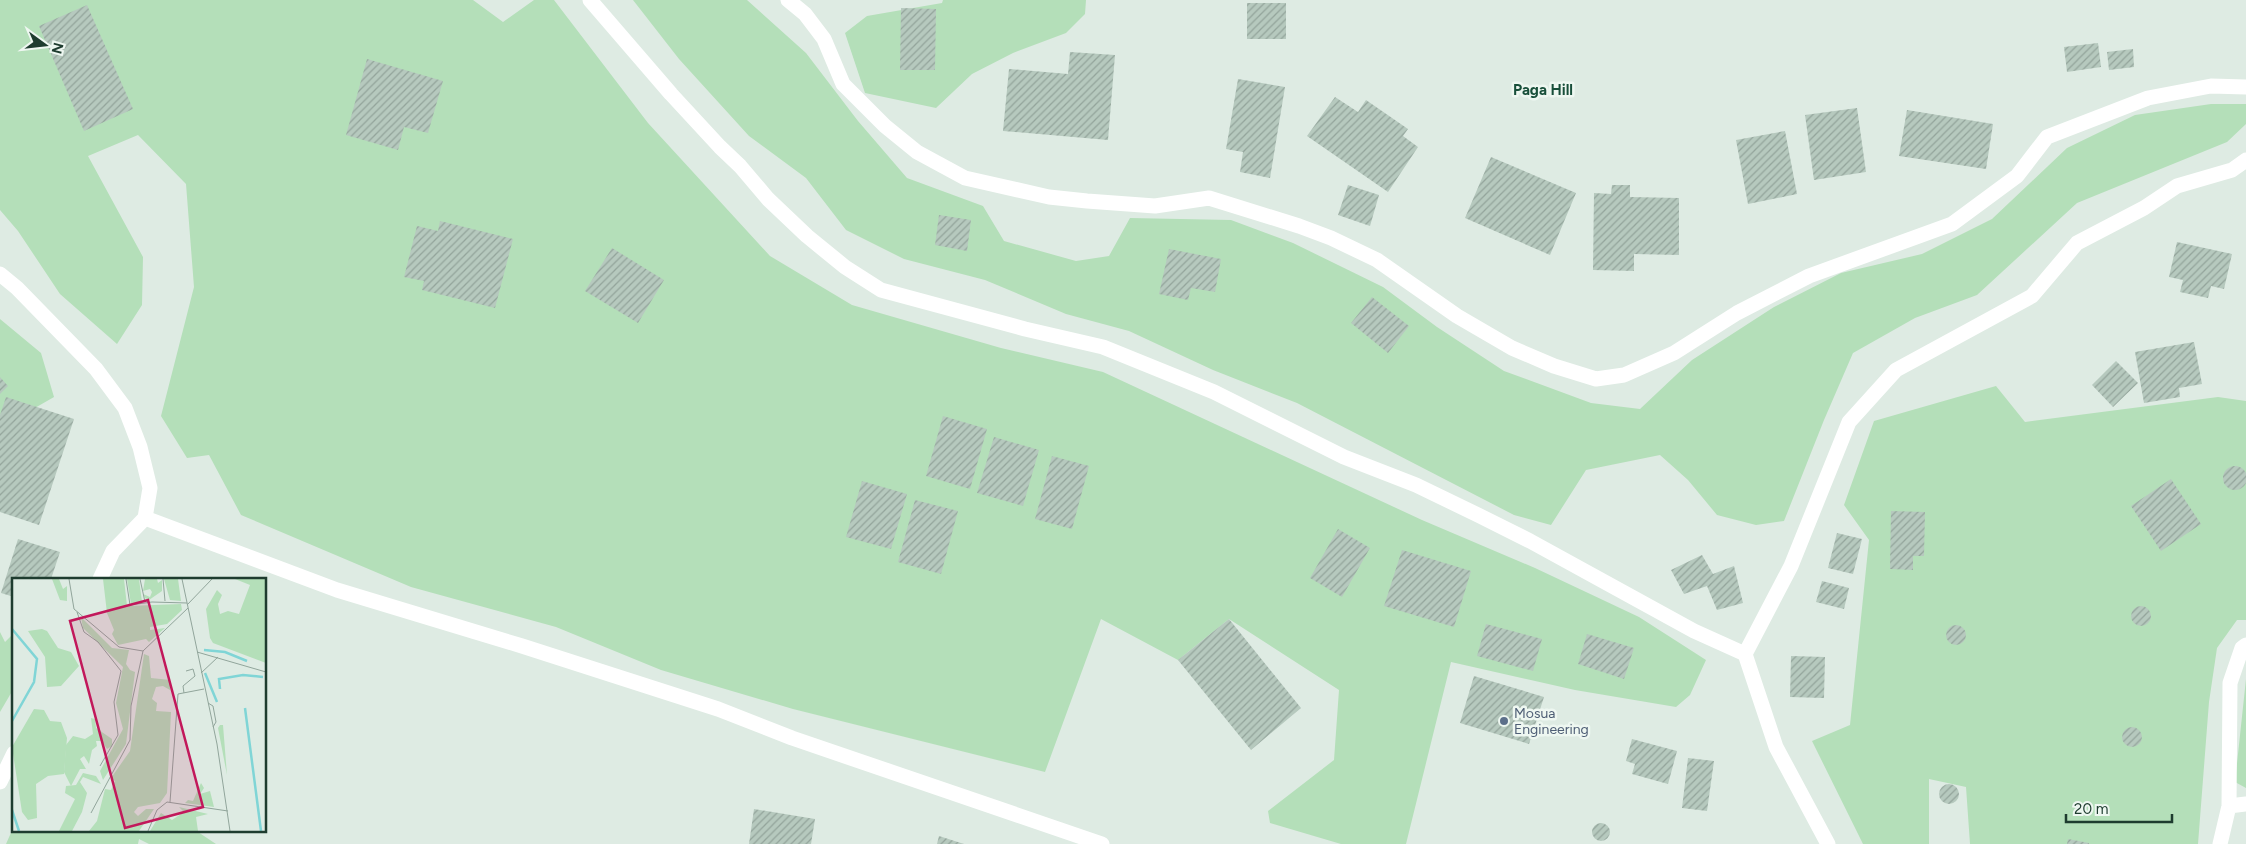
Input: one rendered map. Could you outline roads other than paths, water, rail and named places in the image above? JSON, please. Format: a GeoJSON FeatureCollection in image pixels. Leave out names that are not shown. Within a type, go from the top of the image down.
{"type":"FeatureCollection","features":[{"type":"Feature","properties":{"kind":"street"},"geometry":{"type":"LineString","coordinates":[[590,0],[671,94],[768,198],[807,236],[845,266],[881,290],[1025,329],[1103,347],[1214,392],[1344,458],[1416,485],[1539,545],[1694,631],[1745,654]]}},
{"type":"Feature","properties":{"kind":"street"},"geometry":{"type":"LineString","coordinates":[[788,0],[805,14],[824,39],[843,84],[885,126],[917,152],[965,178],[1049,197],[1087,201],[1154,206],[1209,198],[1299,226],[1331,238],[1377,260],[1457,316],[1512,348],[1554,366],[1596,378],[1624,375],[1674,353],[1737,313],[1809,276],[1952,224],[2017,176],[2046,137],[2148,98],[2210,86],[2246,87]]}},
{"type":"Feature","properties":{"kind":"street"},"geometry":{"type":"LineString","coordinates":[[1828,844],[1776,747],[1745,654],[1791,566],[1849,422],[1896,370],[2032,296],[2077,243],[2144,208],[2176,186],[2232,170],[2246,160]]}},
{"type":"Feature","properties":{"kind":"street"},"geometry":{"type":"LineString","coordinates":[[0,274],[17,288],[96,369],[125,408],[140,447],[150,488],[145,518],[114,551],[100,578]]}},
{"type":"Feature","properties":{"kind":"street"},"geometry":{"type":"LineString","coordinates":[[145,518],[337,590],[522,646],[718,709],[792,738],[1102,844]]}},
{"type":"Feature","properties":{"kind":"street"},"geometry":{"type":"LineString","coordinates":[[2220,844],[2229,806],[2230,683],[2242,648],[2246,646]]}},
{"type":"Feature","properties":{"kind":"street"},"geometry":{"type":"LineString","coordinates":[[0,782],[12,757]]}},
{"type":"Feature","properties":{"kind":"street"},"geometry":{"type":"LineString","coordinates":[[2229,806],[2246,804]]}},
{"type":"Feature","properties":{"kind":"place","name":"Mosua Engineering"},"geometry":{"type":"Point","coordinates":[1504,721]}},
{"type":"Feature","properties":{"kind":"district","name":"Paga Hill"},"geometry":{"type":"Point","coordinates":[1543,90]}}]}
